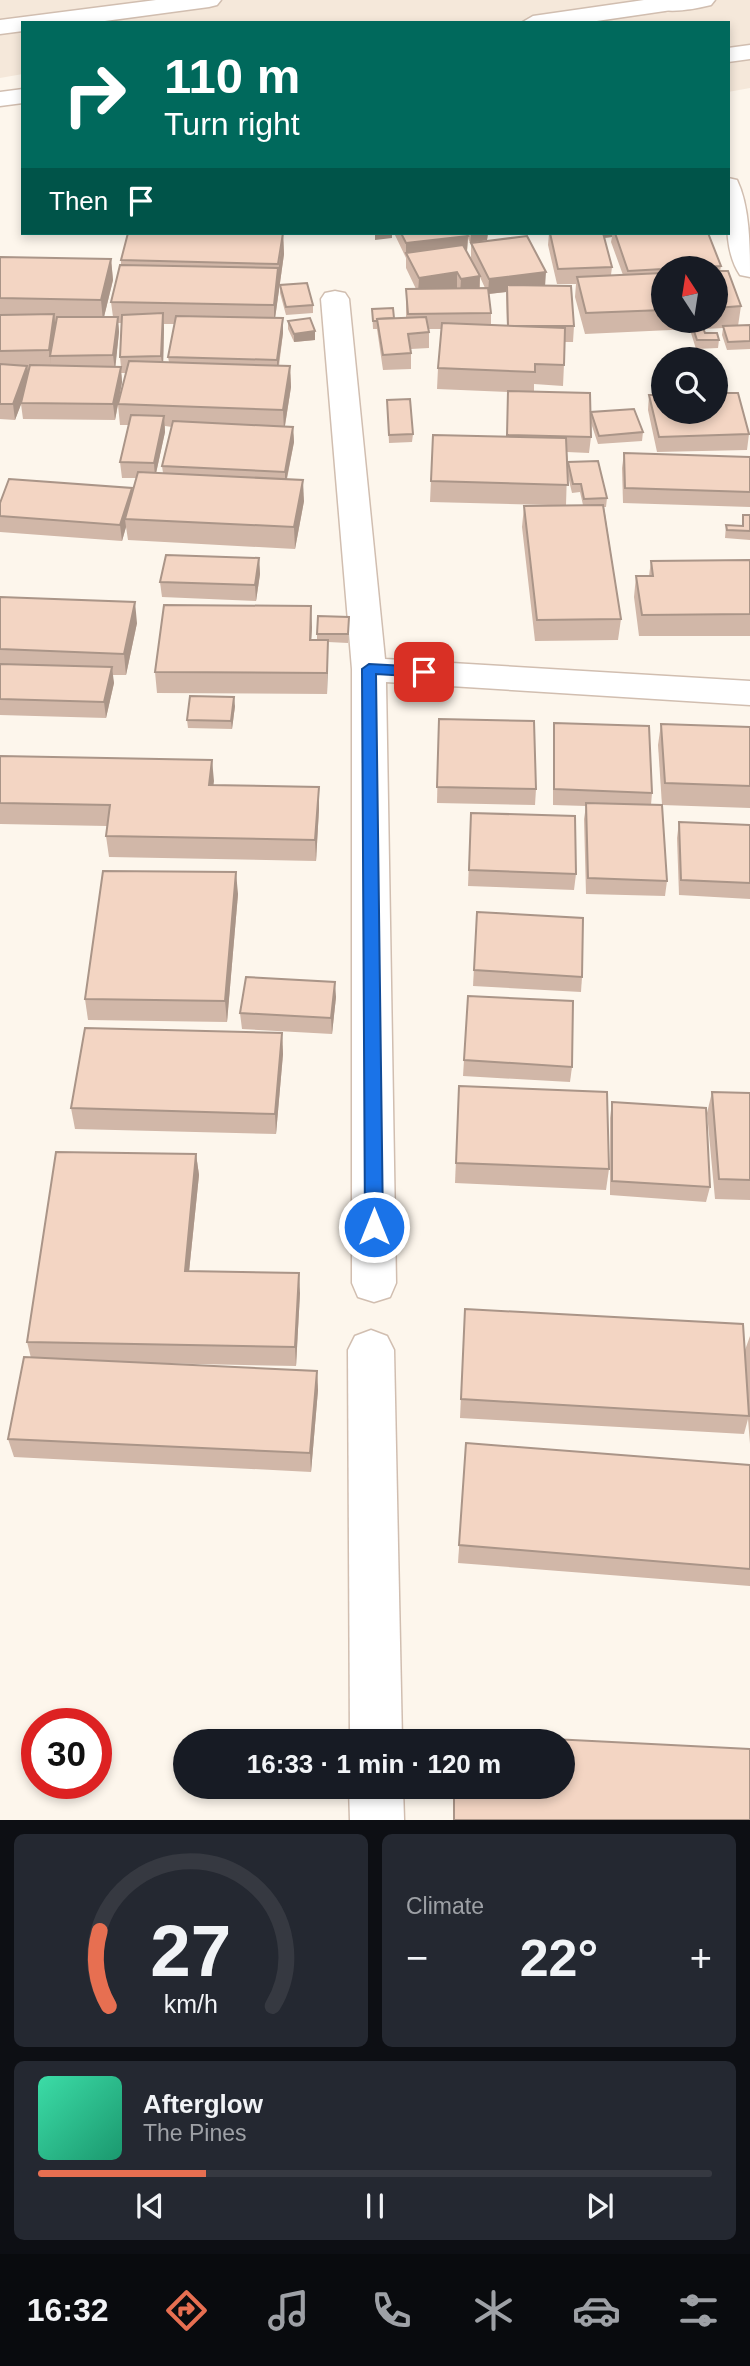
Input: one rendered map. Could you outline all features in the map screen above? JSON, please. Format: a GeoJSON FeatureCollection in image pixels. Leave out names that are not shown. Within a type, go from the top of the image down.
{"type":"FeatureCollection","features":[{"type":"Feature","properties":{"kind":"street"},"geometry":{"type":"LineString","coordinates":[[50,21],[209,0]]}},
{"type":"Feature","properties":{"kind":"street"},"geometry":{"type":"LineString","coordinates":[[552,21],[668,9],[703,0]]}},
{"type":"Feature","properties":{"kind":"street"},"geometry":{"type":"LineString","coordinates":[[0,27],[21,24]]}},
{"type":"Feature","properties":{"kind":"street"},"geometry":{"type":"LineString","coordinates":[[730,55],[750,52]]}},
{"type":"Feature","properties":{"kind":"street"},"geometry":{"type":"LineString","coordinates":[[0,99],[21,96]]}},
{"type":"Feature","properties":{"kind":"street"},"geometry":{"type":"LineString","coordinates":[[730,193],[750,266]]}},
{"type":"Feature","properties":{"kind":"street"},"geometry":{"type":"LineString","coordinates":[[335,299],[369,669],[374,1283]]}},
{"type":"Feature","properties":{"kind":"street"},"geometry":{"type":"LineString","coordinates":[[369,669],[750,692]]}},
{"type":"Feature","properties":{"kind":"street"},"geometry":{"type":"LineString","coordinates":[[371,1350],[376,1729]]}},
{"type":"Feature","properties":{"kind":"street"},"geometry":{"type":"LineString","coordinates":[[376,1799],[377,1820]]}},
{"type":"Feature","properties":{"kind":"shaded area"},"geometry":{"type":"Polygon","coordinates":[[[0,0],[750,0],[750,88],[730,92],[730,21],[21,21],[21,74],[0,78],[0,0]]]}},
{"type":"Feature","properties":{"kind":"building"},"geometry":{"type":"Polygon","coordinates":[[[127,235],[283,235],[278,264],[121,260],[127,235]]]}},
{"type":"Feature","properties":{"kind":"building"},"geometry":{"type":"Polygon","coordinates":[[[402,235],[468,236],[406,243],[402,235]]]}},
{"type":"Feature","properties":{"kind":"building"},"geometry":{"type":"Polygon","coordinates":[[[550,235],[604,235],[612,267],[558,269],[550,235]]]}},
{"type":"Feature","properties":{"kind":"building"},"geometry":{"type":"Polygon","coordinates":[[[616,235],[709,235],[717,256],[651,256],[651,270],[628,271],[616,235]]]}},
{"type":"Feature","properties":{"kind":"building"},"geometry":{"type":"Polygon","coordinates":[[[527,236],[546,272],[489,279],[471,243],[527,236]]]}},
{"type":"Feature","properties":{"kind":"building"},"geometry":{"type":"Polygon","coordinates":[[[463,245],[480,276],[461,279],[457,272],[419,278],[406,253],[463,245]]]}},
{"type":"Feature","properties":{"kind":"building"},"geometry":{"type":"Polygon","coordinates":[[[0,257],[111,259],[101,300],[0,298],[0,257]]]}},
{"type":"Feature","properties":{"kind":"building"},"geometry":{"type":"Polygon","coordinates":[[[120,265],[278,268],[274,305],[111,302],[120,265]]]}},
{"type":"Feature","properties":{"kind":"building"},"geometry":{"type":"Polygon","coordinates":[[[728,271],[741,306],[728,307],[728,271]]]}},
{"type":"Feature","properties":{"kind":"building"},"geometry":{"type":"Polygon","coordinates":[[[651,274],[651,310],[586,313],[577,277],[651,274]]]}},
{"type":"Feature","properties":{"kind":"building"},"geometry":{"type":"Polygon","coordinates":[[[307,283],[313,305],[286,307],[280,285],[307,283]]]}},
{"type":"Feature","properties":{"kind":"building"},"geometry":{"type":"Polygon","coordinates":[[[507,285],[571,286],[574,326],[508,326],[507,285]]]}},
{"type":"Feature","properties":{"kind":"building"},"geometry":{"type":"Polygon","coordinates":[[[488,288],[491,313],[408,314],[406,289],[488,288]]]}},
{"type":"Feature","properties":{"kind":"building"},"geometry":{"type":"Polygon","coordinates":[[[393,308],[394,318],[373,321],[372,309],[393,308]]]}},
{"type":"Feature","properties":{"kind":"building"},"geometry":{"type":"Polygon","coordinates":[[[163,313],[161,356],[120,357],[122,315],[163,313]]]}},
{"type":"Feature","properties":{"kind":"building"},"geometry":{"type":"Polygon","coordinates":[[[54,314],[49,350],[0,351],[0,315],[54,314]]]}},
{"type":"Feature","properties":{"kind":"building"},"geometry":{"type":"Polygon","coordinates":[[[176,316],[283,318],[277,360],[168,357],[176,316]]]}},
{"type":"Feature","properties":{"kind":"building"},"geometry":{"type":"Polygon","coordinates":[[[57,317],[118,317],[113,355],[50,356],[57,317]]]}},
{"type":"Feature","properties":{"kind":"building"},"geometry":{"type":"Polygon","coordinates":[[[426,317],[429,332],[408,334],[411,353],[383,355],[377,319],[426,317]]]}},
{"type":"Feature","properties":{"kind":"building"},"geometry":{"type":"Polygon","coordinates":[[[310,318],[315,331],[294,334],[288,321],[310,318]]]}},
{"type":"Feature","properties":{"kind":"building"},"geometry":{"type":"Polygon","coordinates":[[[442,323],[565,328],[564,365],[535,364],[535,372],[438,368],[442,323]]]}},
{"type":"Feature","properties":{"kind":"building"},"geometry":{"type":"Polygon","coordinates":[[[750,325],[750,341],[728,342],[725,333],[728,333],[728,326],[750,325]]]}},
{"type":"Feature","properties":{"kind":"building"},"geometry":{"type":"Polygon","coordinates":[[[695,333],[717,333],[719,340],[697,340],[695,333]]]}},
{"type":"Feature","properties":{"kind":"building"},"geometry":{"type":"Polygon","coordinates":[[[129,361],[290,366],[283,410],[118,404],[129,361]]]}},
{"type":"Feature","properties":{"kind":"building"},"geometry":{"type":"Polygon","coordinates":[[[0,364],[27,366],[13,404],[0,404],[0,364]]]}},
{"type":"Feature","properties":{"kind":"building"},"geometry":{"type":"Polygon","coordinates":[[[30,365],[121,367],[113,404],[21,403],[30,365]]]}},
{"type":"Feature","properties":{"kind":"building"},"geometry":{"type":"Polygon","coordinates":[[[508,391],[590,393],[591,437],[507,435],[508,391]]]}},
{"type":"Feature","properties":{"kind":"building"},"geometry":{"type":"Polygon","coordinates":[[[728,393],[738,393],[749,434],[659,437],[656,424],[728,424],[728,393]]]}},
{"type":"Feature","properties":{"kind":"building"},"geometry":{"type":"Polygon","coordinates":[[[410,399],[413,434],[389,435],[387,400],[410,399]]]}},
{"type":"Feature","properties":{"kind":"building"},"geometry":{"type":"Polygon","coordinates":[[[634,409],[643,432],[599,436],[591,412],[634,409]]]}},
{"type":"Feature","properties":{"kind":"building"},"geometry":{"type":"Polygon","coordinates":[[[131,415],[164,416],[154,463],[120,462],[131,415]]]}},
{"type":"Feature","properties":{"kind":"building"},"geometry":{"type":"Polygon","coordinates":[[[173,421],[293,427],[285,472],[162,466],[173,421]]]}},
{"type":"Feature","properties":{"kind":"building"},"geometry":{"type":"Polygon","coordinates":[[[433,435],[566,438],[568,485],[431,481],[433,435]]]}},
{"type":"Feature","properties":{"kind":"building"},"geometry":{"type":"Polygon","coordinates":[[[624,453],[750,457],[750,492],[625,488],[624,453]]]}},
{"type":"Feature","properties":{"kind":"building"},"geometry":{"type":"Polygon","coordinates":[[[598,461],[607,498],[584,499],[581,484],[573,484],[568,462],[598,461]]]}},
{"type":"Feature","properties":{"kind":"building"},"geometry":{"type":"Polygon","coordinates":[[[138,472],[303,480],[294,527],[125,519],[138,472]]]}},
{"type":"Feature","properties":{"kind":"building"},"geometry":{"type":"Polygon","coordinates":[[[9,479],[132,488],[120,525],[0,516],[0,503],[9,479]]]}},
{"type":"Feature","properties":{"kind":"building"},"geometry":{"type":"Polygon","coordinates":[[[603,505],[621,619],[537,620],[524,506],[603,505]]]}},
{"type":"Feature","properties":{"kind":"building"},"geometry":{"type":"Polygon","coordinates":[[[743,515],[750,515],[750,531],[727,530],[726,525],[743,526],[743,515]]]}},
{"type":"Feature","properties":{"kind":"building"},"geometry":{"type":"Polygon","coordinates":[[[166,555],[259,558],[255,585],[160,582],[166,555]]]}},
{"type":"Feature","properties":{"kind":"building"},"geometry":{"type":"Polygon","coordinates":[[[750,560],[750,614],[642,615],[636,576],[653,576],[651,561],[750,560]]]}},
{"type":"Feature","properties":{"kind":"building"},"geometry":{"type":"Polygon","coordinates":[[[0,597],[135,602],[124,654],[0,649],[0,597]]]}},
{"type":"Feature","properties":{"kind":"building"},"geometry":{"type":"Polygon","coordinates":[[[164,605],[311,606],[310,640],[328,640],[327,673],[155,672],[164,605]]]}},
{"type":"Feature","properties":{"kind":"building"},"geometry":{"type":"Polygon","coordinates":[[[318,616],[349,617],[348,634],[317,634],[318,616]]]}},
{"type":"Feature","properties":{"kind":"building"},"geometry":{"type":"Polygon","coordinates":[[[0,664],[112,667],[104,702],[0,699],[0,664]]]}},
{"type":"Feature","properties":{"kind":"building"},"geometry":{"type":"Polygon","coordinates":[[[190,696],[234,697],[231,721],[187,720],[190,696]]]}},
{"type":"Feature","properties":{"kind":"building"},"geometry":{"type":"Polygon","coordinates":[[[439,719],[534,721],[536,789],[437,787],[439,719]]]}},
{"type":"Feature","properties":{"kind":"building"},"geometry":{"type":"Polygon","coordinates":[[[554,723],[649,726],[652,793],[554,789],[554,723]]]}},
{"type":"Feature","properties":{"kind":"building"},"geometry":{"type":"Polygon","coordinates":[[[661,724],[750,727],[750,786],[665,783],[661,724]]]}},
{"type":"Feature","properties":{"kind":"building"},"geometry":{"type":"Polygon","coordinates":[[[0,756],[212,760],[209,785],[319,787],[315,840],[106,836],[110,805],[0,803],[0,756]]]}},
{"type":"Feature","properties":{"kind":"building"},"geometry":{"type":"Polygon","coordinates":[[[586,803],[662,805],[667,881],[588,878],[586,803]]]}},
{"type":"Feature","properties":{"kind":"building"},"geometry":{"type":"Polygon","coordinates":[[[471,813],[575,816],[576,874],[469,870],[471,813]]]}},
{"type":"Feature","properties":{"kind":"building"},"geometry":{"type":"Polygon","coordinates":[[[679,822],[750,825],[750,883],[681,880],[679,822]]]}},
{"type":"Feature","properties":{"kind":"building"},"geometry":{"type":"Polygon","coordinates":[[[103,871],[236,872],[225,1001],[85,999],[103,871]]]}},
{"type":"Feature","properties":{"kind":"building"},"geometry":{"type":"Polygon","coordinates":[[[477,912],[583,918],[582,977],[474,970],[477,912]]]}},
{"type":"Feature","properties":{"kind":"building"},"geometry":{"type":"Polygon","coordinates":[[[246,977],[335,982],[331,1018],[240,1013],[246,977]]]}},
{"type":"Feature","properties":{"kind":"building"},"geometry":{"type":"Polygon","coordinates":[[[468,996],[573,1001],[572,1067],[464,1060],[468,996]]]}},
{"type":"Feature","properties":{"kind":"building"},"geometry":{"type":"Polygon","coordinates":[[[85,1028],[282,1033],[275,1114],[71,1108],[85,1028]]]}},
{"type":"Feature","properties":{"kind":"building"},"geometry":{"type":"Polygon","coordinates":[[[459,1086],[607,1092],[609,1169],[456,1163],[459,1086]]]}},
{"type":"Feature","properties":{"kind":"building"},"geometry":{"type":"Polygon","coordinates":[[[712,1092],[750,1093],[750,1180],[719,1179],[712,1092]]]}},
{"type":"Feature","properties":{"kind":"building"},"geometry":{"type":"Polygon","coordinates":[[[612,1102],[706,1108],[710,1187],[612,1181],[612,1102]]]}},
{"type":"Feature","properties":{"kind":"building"},"geometry":{"type":"Polygon","coordinates":[[[56,1152],[196,1154],[185,1271],[299,1273],[295,1347],[27,1342],[56,1152]]]}},
{"type":"Feature","properties":{"kind":"building"},"geometry":{"type":"Polygon","coordinates":[[[465,1309],[743,1324],[749,1416],[461,1399],[465,1309]]]}},
{"type":"Feature","properties":{"kind":"building"},"geometry":{"type":"Polygon","coordinates":[[[24,1357],[317,1371],[310,1453],[8,1439],[24,1357]]]}},
{"type":"Feature","properties":{"kind":"building"},"geometry":{"type":"Polygon","coordinates":[[[466,1443],[750,1465],[750,1569],[459,1545],[466,1443]]]}},
{"type":"Feature","properties":{"kind":"building"},"geometry":{"type":"Polygon","coordinates":[[[575,1740],[750,1749],[750,1820],[454,1820],[454,1799],[575,1799],[575,1740]]]}},
{"type":"Feature","properties":{"kind":"route"},"geometry":{"type":"LineString","coordinates":[[374,1227],[369,669],[424,672]]}}]}
